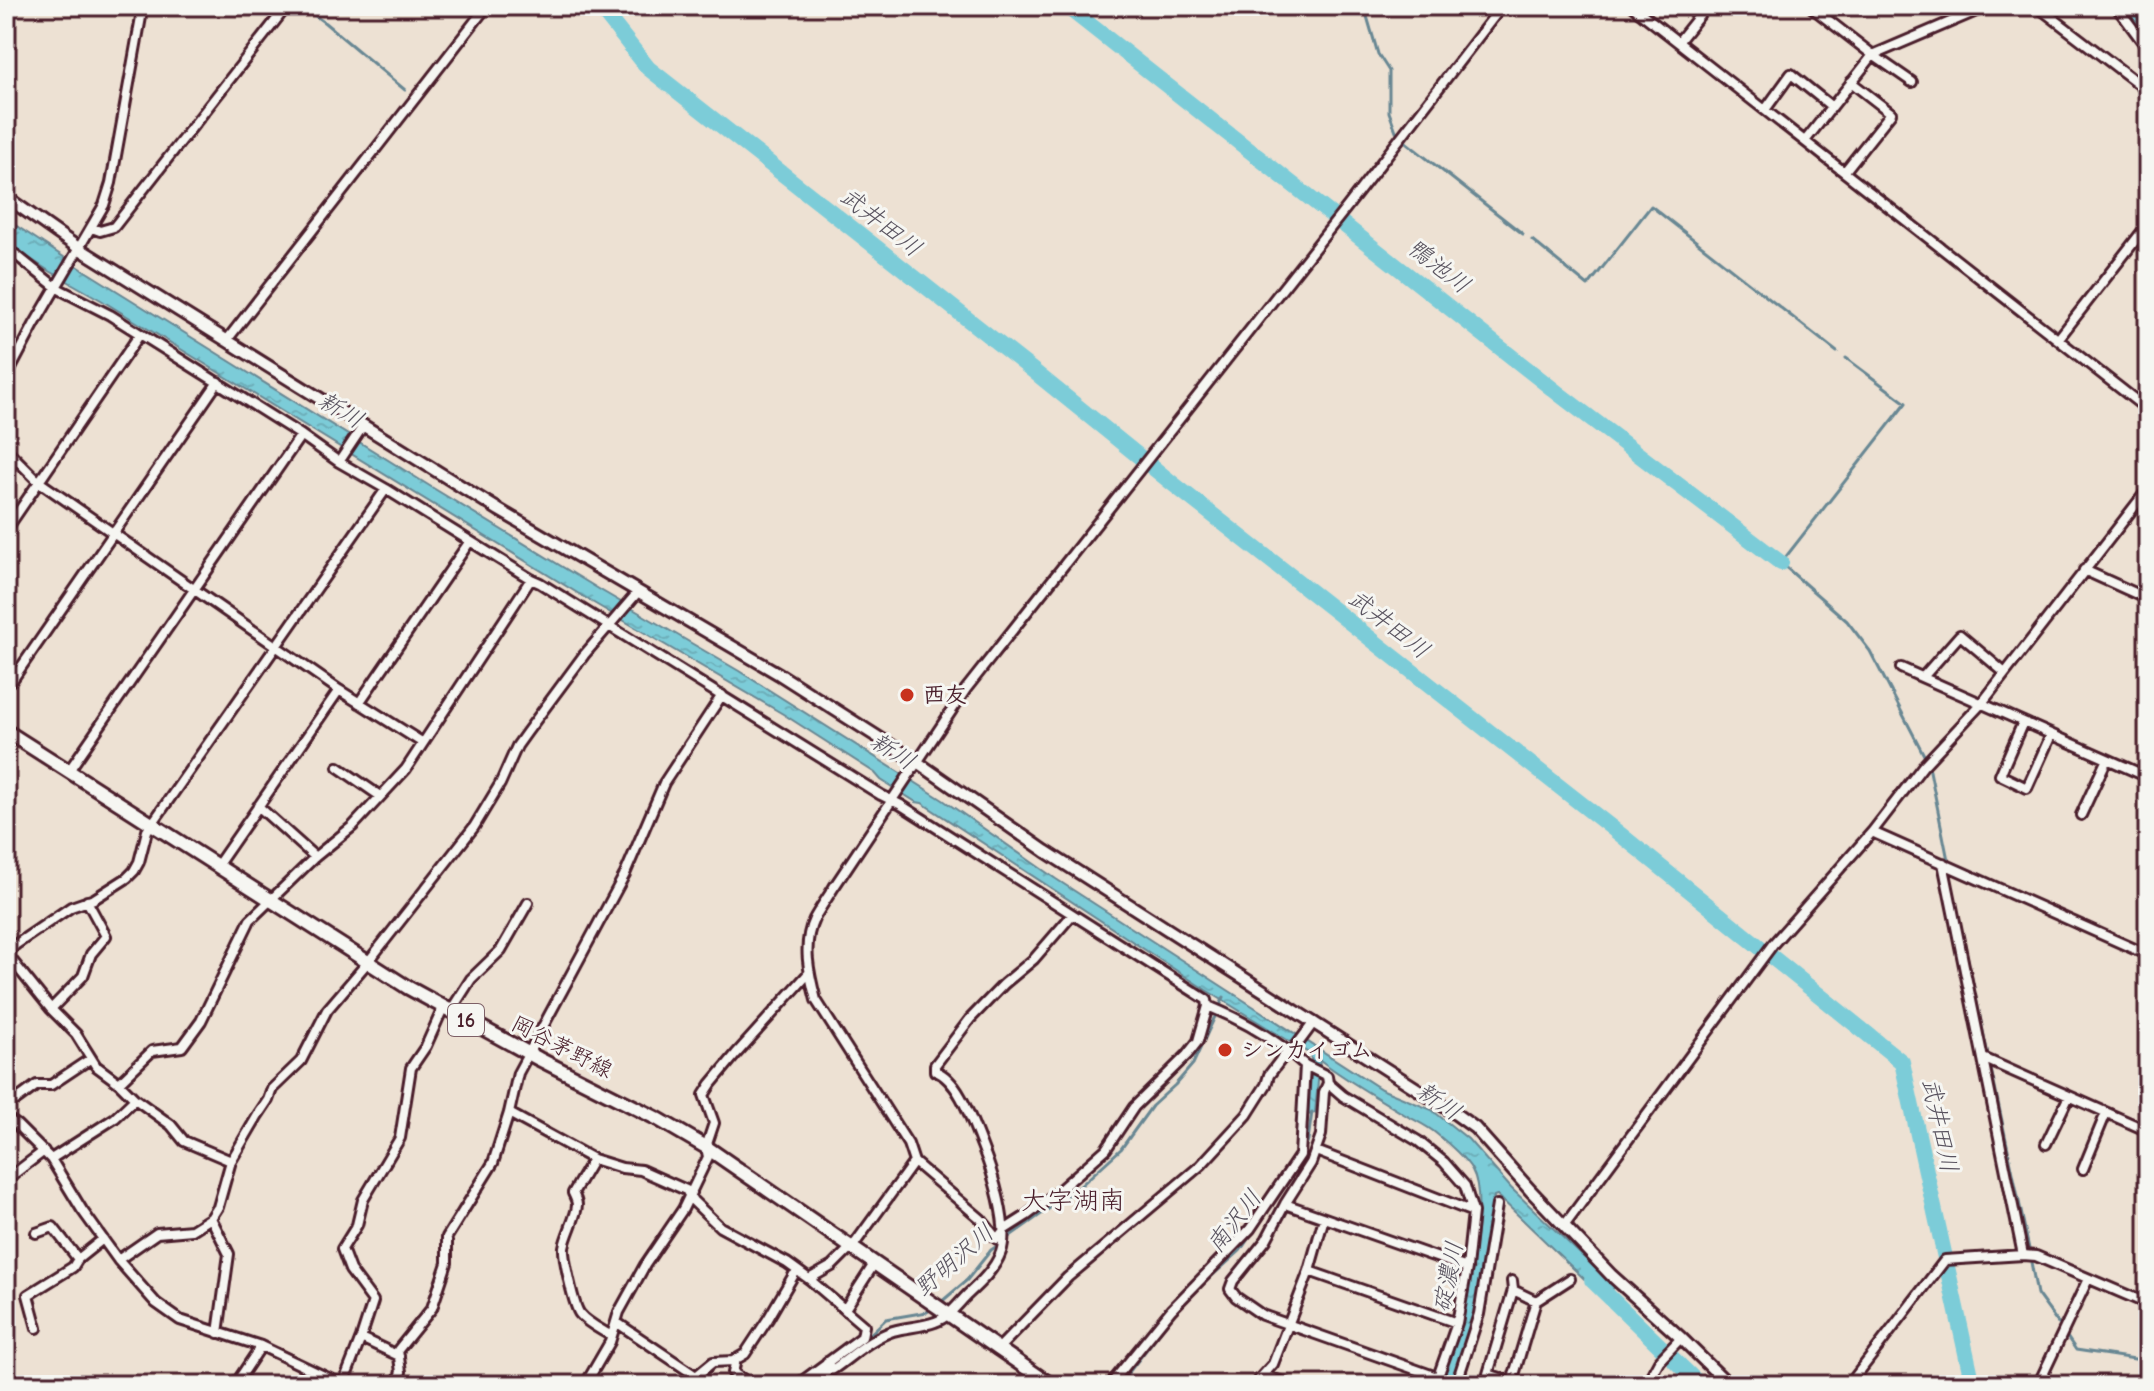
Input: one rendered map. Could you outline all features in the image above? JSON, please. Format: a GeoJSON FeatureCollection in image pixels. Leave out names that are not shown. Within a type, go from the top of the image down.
{"type":"FeatureCollection","features":[{"type":"Feature","properties":{"kind":"main road","name":"岡谷茅野線"},"geometry":{"type":"LineString","coordinates":[[6,731],[446,1010],[706,1147],[1051,1385]]}},
{"type":"Feature","properties":{"kind":"street"},"geometry":{"type":"LineString","coordinates":[[6,378],[9,366],[104,205],[111,183],[143,6]]}},
{"type":"Feature","properties":{"kind":"street"},"geometry":{"type":"LineString","coordinates":[[92,228],[100,231],[114,227],[287,6]]}},
{"type":"Feature","properties":{"kind":"street"},"geometry":{"type":"LineString","coordinates":[[227,340],[487,6]]}},
{"type":"Feature","properties":{"kind":"street"},"geometry":{"type":"LineString","coordinates":[[6,250],[49,280],[110,315],[531,579],[612,624],[892,798],[1207,1000],[1198,1041],[1134,1107],[1106,1149],[1036,1209],[1004,1230],[997,1239],[981,1219],[914,1162],[908,1144],[816,1000],[809,973],[807,945],[814,919],[892,798],[966,689],[1502,6]]}},
{"type":"Feature","properties":{"kind":"street"},"geometry":{"type":"LineString","coordinates":[[1632,6],[2148,410]]}},
{"type":"Feature","properties":{"kind":"street"},"geometry":{"type":"LineString","coordinates":[[1679,41],[1707,6]]}},
{"type":"Feature","properties":{"kind":"street"},"geometry":{"type":"LineString","coordinates":[[1810,6],[1912,82]]}},
{"type":"Feature","properties":{"kind":"street"},"geometry":{"type":"LineString","coordinates":[[1805,141],[1873,55],[1988,6]]}},
{"type":"Feature","properties":{"kind":"street"},"geometry":{"type":"LineString","coordinates":[[2037,6],[2148,91]]}},
{"type":"Feature","properties":{"kind":"street"},"geometry":{"type":"LineString","coordinates":[[2116,6],[2148,49]]}},
{"type":"Feature","properties":{"kind":"street"},"geometry":{"type":"LineString","coordinates":[[1765,110],[1791,74],[1832,107]]}},
{"type":"Feature","properties":{"kind":"street"},"geometry":{"type":"LineString","coordinates":[[1845,171],[1891,113],[1851,82]]}},
{"type":"Feature","properties":{"kind":"street"},"geometry":{"type":"LineString","coordinates":[[6,197],[78,252],[227,340],[360,430],[499,510],[635,596],[779,674],[1311,1026],[1475,1128],[1611,1275],[1729,1385]]}},
{"type":"Feature","properties":{"kind":"street"},"geometry":{"type":"LineString","coordinates":[[2059,338],[2148,224]]}},
{"type":"Feature","properties":{"kind":"street"},"geometry":{"type":"LineString","coordinates":[[6,530],[140,334]]}},
{"type":"Feature","properties":{"kind":"street"},"geometry":{"type":"LineString","coordinates":[[6,684],[13,679],[218,382]]}},
{"type":"Feature","properties":{"kind":"street"},"geometry":{"type":"LineString","coordinates":[[340,460],[360,430]]}},
{"type":"Feature","properties":{"kind":"street"},"geometry":{"type":"LineString","coordinates":[[68,772],[301,435]]}},
{"type":"Feature","properties":{"kind":"street"},"geometry":{"type":"LineString","coordinates":[[6,449],[38,481],[113,534],[339,690],[423,743]]}},
{"type":"Feature","properties":{"kind":"street"},"geometry":{"type":"LineString","coordinates":[[231,1161],[184,1141],[171,1125],[96,1066],[76,1034],[6,955],[15,945],[71,907],[94,899],[134,871],[147,831],[386,489]]}},
{"type":"Feature","properties":{"kind":"street"},"geometry":{"type":"LineString","coordinates":[[1564,1226],[1773,944],[1872,832],[1923,766],[1982,703],[2148,489]]}},
{"type":"Feature","properties":{"kind":"street"},"geometry":{"type":"LineString","coordinates":[[359,703],[470,541]]}},
{"type":"Feature","properties":{"kind":"street"},"geometry":{"type":"LineString","coordinates":[[2084,570],[2148,599]]}},
{"type":"Feature","properties":{"kind":"street"},"geometry":{"type":"LineString","coordinates":[[119,1083],[152,1051],[182,1047],[201,1021],[250,920],[315,857],[353,826],[406,769],[531,579]]}},
{"type":"Feature","properties":{"kind":"street"},"geometry":{"type":"LineString","coordinates":[[118,1260],[157,1233],[192,1230],[211,1218],[218,1207],[231,1161],[272,1089],[301,1061],[327,1010],[474,827],[522,739],[584,655],[635,596]]}},
{"type":"Feature","properties":{"kind":"street"},"geometry":{"type":"LineString","coordinates":[[1923,677],[1960,635],[2005,673]]}},
{"type":"Feature","properties":{"kind":"street"},"geometry":{"type":"LineString","coordinates":[[1901,668],[2148,777]]}},
{"type":"Feature","properties":{"kind":"street"},"geometry":{"type":"LineString","coordinates":[[217,866],[339,690]]}},
{"type":"Feature","properties":{"kind":"street"},"geometry":{"type":"LineString","coordinates":[[396,1385],[401,1372],[398,1350],[432,1308],[447,1263],[447,1237],[493,1163],[518,1073],[625,874],[664,783],[722,695]]}},
{"type":"Feature","properties":{"kind":"street"},"geometry":{"type":"LineString","coordinates":[[2023,722],[2000,775],[2027,788],[2051,735]]}},
{"type":"Feature","properties":{"kind":"street"},"geometry":{"type":"LineString","coordinates":[[2081,815],[2107,759]]}},
{"type":"Feature","properties":{"kind":"street"},"geometry":{"type":"LineString","coordinates":[[338,767],[380,796]]}},
{"type":"Feature","properties":{"kind":"street"},"geometry":{"type":"LineString","coordinates":[[258,806],[315,857]]}},
{"type":"Feature","properties":{"kind":"street"},"geometry":{"type":"LineString","coordinates":[[1872,832],[2148,955]]}},
{"type":"Feature","properties":{"kind":"street"},"geometry":{"type":"LineString","coordinates":[[1943,863],[2023,1255]]}},
{"type":"Feature","properties":{"kind":"street"},"geometry":{"type":"LineString","coordinates":[[51,1009],[83,976],[91,954],[106,936],[87,901]]}},
{"type":"Feature","properties":{"kind":"street"},"geometry":{"type":"LineString","coordinates":[[6,1118],[51,1159],[118,1260],[156,1303],[180,1320],[261,1346],[343,1385],[373,1301],[350,1270],[342,1249],[357,1225],[363,1200],[400,1138],[411,1068],[446,1010],[471,979],[501,950],[528,903]]}},
{"type":"Feature","properties":{"kind":"street"},"geometry":{"type":"LineString","coordinates":[[829,1365],[832,1370],[891,1332],[936,1322],[987,1276],[1001,1252],[1004,1230],[994,1176],[970,1114],[954,1086],[935,1071],[935,1065],[970,1019],[1034,959],[1072,915]]}},
{"type":"Feature","properties":{"kind":"street"},"geometry":{"type":"LineString","coordinates":[[585,1385],[610,1342],[619,1312],[645,1265],[683,1209],[708,1157],[706,1147],[714,1123],[704,1095],[736,1054],[809,973]]}},
{"type":"Feature","properties":{"kind":"street"},"geometry":{"type":"LineString","coordinates":[[1208,1006],[1225,1012],[1292,1050],[1305,1065],[1327,1076],[1328,1083],[1324,1092],[1321,1135],[1311,1163],[1266,1240],[1230,1289],[1236,1297],[1262,1315],[1436,1381],[1457,1323],[1467,1268],[1473,1212],[1465,1186],[1444,1162],[1418,1141],[1343,1096],[1328,1083]]}},
{"type":"Feature","properties":{"kind":"street"},"geometry":{"type":"LineString","coordinates":[[997,1350],[1068,1277],[1201,1165],[1247,1115],[1269,1075],[1311,1026]]}},
{"type":"Feature","properties":{"kind":"street"},"geometry":{"type":"LineString","coordinates":[[1983,1058],[2148,1131]]}},
{"type":"Feature","properties":{"kind":"street"},"geometry":{"type":"LineString","coordinates":[[6,1104],[37,1085],[51,1085],[90,1059]]}},
{"type":"Feature","properties":{"kind":"street"},"geometry":{"type":"LineString","coordinates":[[1110,1385],[1171,1310],[1250,1229],[1300,1155],[1305,1065]]}},
{"type":"Feature","properties":{"kind":"street"},"geometry":{"type":"LineString","coordinates":[[2046,1144],[2069,1096]]}},
{"type":"Feature","properties":{"kind":"street"},"geometry":{"type":"LineString","coordinates":[[51,1159],[115,1118],[135,1099]]}},
{"type":"Feature","properties":{"kind":"street"},"geometry":{"type":"LineString","coordinates":[[509,1113],[593,1159],[641,1170],[686,1190],[720,1227],[787,1263],[864,1326],[862,1337],[805,1384]]}},
{"type":"Feature","properties":{"kind":"street"},"geometry":{"type":"LineString","coordinates":[[2083,1169],[2106,1113]]}},
{"type":"Feature","properties":{"kind":"street"},"geometry":{"type":"LineString","coordinates":[[6,1180],[44,1151]]}},
{"type":"Feature","properties":{"kind":"street"},"geometry":{"type":"LineString","coordinates":[[1316,1151],[1473,1212]]}},
{"type":"Feature","properties":{"kind":"street"},"geometry":{"type":"LineString","coordinates":[[593,1159],[573,1193],[577,1206],[564,1247],[564,1259],[574,1302],[581,1316],[611,1336]]}},
{"type":"Feature","properties":{"kind":"street"},"geometry":{"type":"LineString","coordinates":[[809,1279],[832,1266],[864,1232],[914,1162]]}},
{"type":"Feature","properties":{"kind":"street"},"geometry":{"type":"LineString","coordinates":[[1285,1204],[1467,1268]]}},
{"type":"Feature","properties":{"kind":"street"},"geometry":{"type":"LineString","coordinates":[[1456,1385],[1479,1314],[1497,1205]]}},
{"type":"Feature","properties":{"kind":"street"},"geometry":{"type":"LineString","coordinates":[[211,1218],[229,1254],[218,1333]]}},
{"type":"Feature","properties":{"kind":"street"},"geometry":{"type":"LineString","coordinates":[[1254,1385],[1273,1364],[1309,1271],[1324,1218]]}},
{"type":"Feature","properties":{"kind":"street"},"geometry":{"type":"LineString","coordinates":[[36,1233],[53,1227],[78,1259]]}},
{"type":"Feature","properties":{"kind":"street"},"geometry":{"type":"LineString","coordinates":[[37,1328],[28,1295],[73,1267],[78,1259],[103,1239]]}},
{"type":"Feature","properties":{"kind":"street"},"geometry":{"type":"LineString","coordinates":[[1849,1385],[1948,1260],[2036,1256],[2148,1304]]}},
{"type":"Feature","properties":{"kind":"street"},"geometry":{"type":"LineString","coordinates":[[845,1309],[874,1264]]}},
{"type":"Feature","properties":{"kind":"street"},"geometry":{"type":"LineString","coordinates":[[687,1385],[713,1362],[733,1361],[745,1354],[796,1271]]}},
{"type":"Feature","properties":{"kind":"street"},"geometry":{"type":"LineString","coordinates":[[1309,1271],[1457,1323]]}},
{"type":"Feature","properties":{"kind":"street"},"geometry":{"type":"LineString","coordinates":[[1536,1301],[1513,1286],[1488,1374],[1511,1383],[1536,1301],[1570,1279]]}},
{"type":"Feature","properties":{"kind":"street"},"geometry":{"type":"LineString","coordinates":[[2038,1385],[2088,1279]]}},
{"type":"Feature","properties":{"kind":"street"},"geometry":{"type":"LineString","coordinates":[[616,1322],[696,1376]]}},
{"type":"Feature","properties":{"kind":"street"},"geometry":{"type":"LineString","coordinates":[[361,1338],[399,1356]]}},
{"type":"Feature","properties":{"kind":"street"},"geometry":{"type":"LineString","coordinates":[[1646,1385],[1661,1359],[1681,1338]]}},
{"type":"Feature","properties":{"kind":"street"},"geometry":{"type":"LineString","coordinates":[[235,1385],[261,1346]]}},
{"type":"Feature","properties":{"kind":"street"},"geometry":{"type":"LineString","coordinates":[[736,1359],[733,1373],[752,1385]]}},
{"type":"Feature","properties":{"kind":"street"},"geometry":{"type":"LineString","coordinates":[[1263,1375],[1291,1385]]}},
{"type":"Feature","properties":{"kind":"water"},"geometry":{"type":"Polygon","coordinates":[[[6,219],[433,488],[739,671],[943,800],[1056,879],[1381,1089],[1432,1110],[1468,1139],[1511,1188],[1615,1287],[1603,1297],[1497,1195],[1494,1196],[1470,1330],[1453,1385],[1442,1385],[1470,1276],[1478,1189],[1466,1161],[1435,1132],[1320,1060],[1315,1113],[1308,1115],[1310,1054],[1206,990],[783,714],[592,602],[46,269],[6,243],[6,219]]]}},
{"type":"Feature","properties":{"kind":"waterway"},"geometry":{"type":"LineString","coordinates":[[302,6],[405,90]]}},
{"type":"Feature","properties":{"kind":"waterway","name":"武井田川"},"geometry":{"type":"LineString","coordinates":[[599,6],[648,68],[1621,835],[1902,1062],[1973,1385]]}},
{"type":"Feature","properties":{"kind":"waterway","name":"鴨池川"},"geometry":{"type":"LineString","coordinates":[[1066,6],[1559,394],[1781,563]]}},
{"type":"Feature","properties":{"kind":"waterway"},"geometry":{"type":"LineString","coordinates":[[1364,6],[1378,54],[1389,71],[1389,112],[1396,131],[1523,234]]}},
{"type":"Feature","properties":{"kind":"waterway"},"geometry":{"type":"LineString","coordinates":[[2131,6],[2148,32]]}},
{"type":"Feature","properties":{"kind":"waterway"},"geometry":{"type":"LineString","coordinates":[[1532,240],[1588,286],[1651,206],[1837,352]]}},
{"type":"Feature","properties":{"kind":"waterway"},"geometry":{"type":"LineString","coordinates":[[1846,358],[1906,403],[1781,563],[1847,621],[1870,651],[1925,757]]}},
{"type":"Feature","properties":{"kind":"waterway"},"geometry":{"type":"LineString","coordinates":[[1929,766],[1948,860]]}},
{"type":"Feature","properties":{"kind":"waterway"},"geometry":{"type":"LineString","coordinates":[[1950,874],[1988,1055]]}},
{"type":"Feature","properties":{"kind":"waterway","name":"野明沢川"},"geometry":{"type":"LineString","coordinates":[[1006,1239],[1078,1188],[1121,1149],[1152,1106],[1193,1064],[1224,997]]}},
{"type":"Feature","properties":{"kind":"waterway"},"geometry":{"type":"LineString","coordinates":[[1991,1069],[2029,1249]]}},
{"type":"Feature","properties":{"kind":"waterway","name":"南沢川"},"geometry":{"type":"LineString","coordinates":[[1194,1292],[1240,1251],[1300,1163],[1308,1140],[1312,1112]]}},
{"type":"Feature","properties":{"kind":"waterway","name":"野明沢川"},"geometry":{"type":"LineString","coordinates":[[940,1303],[967,1280],[991,1250],[1000,1244]]}},
{"type":"Feature","properties":{"kind":"waterway"},"geometry":{"type":"LineString","coordinates":[[2031,1262],[2037,1294],[2061,1327]]}},
{"type":"Feature","properties":{"kind":"waterway","name":"新川"},"geometry":{"type":"LineString","coordinates":[[1592,1280],[1700,1385]]}},
{"type":"Feature","properties":{"kind":"waterway","name":"南沢川"},"geometry":{"type":"LineString","coordinates":[[1119,1385],[1180,1306]]}},
{"type":"Feature","properties":{"kind":"waterway","name":"野明沢川"},"geometry":{"type":"LineString","coordinates":[[864,1340],[886,1319],[927,1312],[934,1307]]}},
{"type":"Feature","properties":{"kind":"waterway"},"geometry":{"type":"LineString","coordinates":[[2065,1334],[2076,1350],[2148,1361]]}},
{"type":"Feature","properties":{"kind":"place","name":"西友"},"geometry":{"type":"Point","coordinates":[907,695]}},
{"type":"Feature","properties":{"kind":"place","name":"シンカイゴム"},"geometry":{"type":"Point","coordinates":[1225,1050]}},
{"type":"Feature","properties":{"kind":"district","name":"大字湖南"},"geometry":{"type":"Point","coordinates":[1073,1201]}},
{"type":"Feature","properties":{"kind":"water label","name":"碇濃川"},"geometry":{"type":"Point","coordinates":[1448,1277]}}]}
